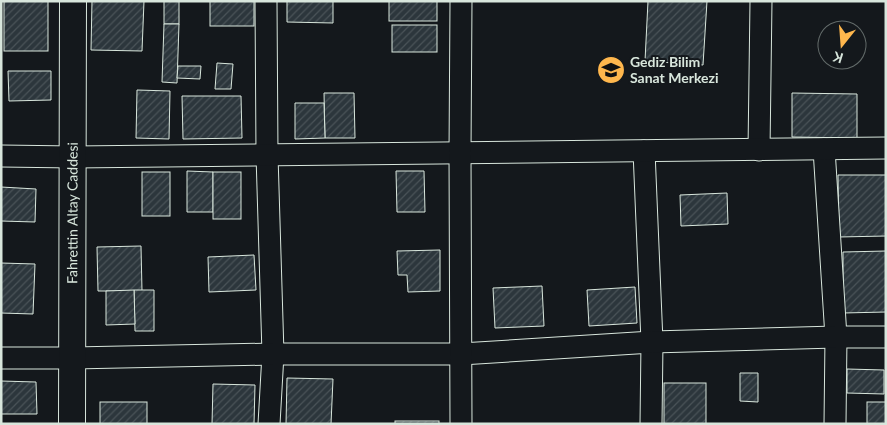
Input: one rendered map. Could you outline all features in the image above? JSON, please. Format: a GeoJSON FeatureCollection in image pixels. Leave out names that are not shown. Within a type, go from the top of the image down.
{"type":"FeatureCollection","features":[{"type":"Feature","properties":{"kind":"street","name":"Fahrettin Altay Caddesi"},"geometry":{"type":"LineString","coordinates":[[72,424],[74,1]]}},
{"type":"Feature","properties":{"kind":"street"},"geometry":{"type":"LineString","coordinates":[[266,1],[267,155],[273,354],[269,424]]}},
{"type":"Feature","properties":{"kind":"street"},"geometry":{"type":"LineString","coordinates":[[461,1],[461,424]]}},
{"type":"Feature","properties":{"kind":"street"},"geometry":{"type":"LineString","coordinates":[[759,150],[761,1]]}},
{"type":"Feature","properties":{"kind":"street"},"geometry":{"type":"LineString","coordinates":[[1,156],[74,158],[886,148]]}},
{"type":"Feature","properties":{"kind":"street"},"geometry":{"type":"LineString","coordinates":[[824,149],[836,337],[835,424]]}},
{"type":"Feature","properties":{"kind":"street"},"geometry":{"type":"LineString","coordinates":[[644,151],[652,342],[651,424]]}},
{"type":"Feature","properties":{"kind":"street"},"geometry":{"type":"LineString","coordinates":[[1,358],[273,354],[461,354],[652,342],[886,337]]}},
{"type":"Feature","properties":{"kind":"building"},"geometry":{"type":"Polygon","coordinates":[[[4,1],[48,1],[48,51],[4,51],[4,1]]]}},
{"type":"Feature","properties":{"kind":"building"},"geometry":{"type":"Polygon","coordinates":[[[92,1],[144,1],[142,51],[91,50],[92,1]]]}},
{"type":"Feature","properties":{"kind":"building"},"geometry":{"type":"Polygon","coordinates":[[[164,1],[179,1],[179,24],[164,24],[164,1]]]}},
{"type":"Feature","properties":{"kind":"building"},"geometry":{"type":"Polygon","coordinates":[[[210,1],[254,1],[254,26],[210,26],[210,1]]]}},
{"type":"Feature","properties":{"kind":"building"},"geometry":{"type":"Polygon","coordinates":[[[287,1],[333,1],[333,23],[287,22],[287,1]]]}},
{"type":"Feature","properties":{"kind":"building"},"geometry":{"type":"Polygon","coordinates":[[[389,1],[437,1],[437,21],[389,21],[389,1]]]}},
{"type":"Feature","properties":{"kind":"building"},"geometry":{"type":"Polygon","coordinates":[[[648,1],[707,1],[703,65],[645,61],[648,1]]]}},
{"type":"Feature","properties":{"kind":"building"},"geometry":{"type":"Polygon","coordinates":[[[164,24],[179,24],[177,83],[162,82],[164,24]]]}},
{"type":"Feature","properties":{"kind":"building"},"geometry":{"type":"Polygon","coordinates":[[[392,25],[437,25],[437,52],[392,52],[392,25]]]}},
{"type":"Feature","properties":{"kind":"building"},"geometry":{"type":"Polygon","coordinates":[[[217,63],[233,64],[231,89],[215,89],[217,63]]]}},
{"type":"Feature","properties":{"kind":"building"},"geometry":{"type":"Polygon","coordinates":[[[178,66],[201,66],[200,79],[177,78],[178,66]]]}},
{"type":"Feature","properties":{"kind":"building"},"geometry":{"type":"Polygon","coordinates":[[[8,71],[51,71],[51,100],[9,101],[8,71]]]}},
{"type":"Feature","properties":{"kind":"building"},"geometry":{"type":"Polygon","coordinates":[[[137,90],[170,91],[169,139],[136,138],[137,90]]]}},
{"type":"Feature","properties":{"kind":"building"},"geometry":{"type":"Polygon","coordinates":[[[324,93],[354,93],[355,138],[325,138],[324,93]]]}},
{"type":"Feature","properties":{"kind":"building"},"geometry":{"type":"Polygon","coordinates":[[[792,93],[857,94],[857,138],[792,137],[792,93]]]}},
{"type":"Feature","properties":{"kind":"building"},"geometry":{"type":"Polygon","coordinates":[[[182,96],[241,96],[242,138],[183,139],[182,96]]]}},
{"type":"Feature","properties":{"kind":"building"},"geometry":{"type":"Polygon","coordinates":[[[295,103],[324,103],[325,138],[295,139],[295,103]]]}},
{"type":"Feature","properties":{"kind":"building"},"geometry":{"type":"Polygon","coordinates":[[[187,171],[213,172],[213,212],[187,212],[187,171]]]}},
{"type":"Feature","properties":{"kind":"building"},"geometry":{"type":"Polygon","coordinates":[[[396,171],[424,171],[425,212],[397,212],[396,171]]]}},
{"type":"Feature","properties":{"kind":"building"},"geometry":{"type":"Polygon","coordinates":[[[142,172],[170,172],[170,216],[142,216],[142,172]]]}},
{"type":"Feature","properties":{"kind":"building"},"geometry":{"type":"Polygon","coordinates":[[[213,172],[241,172],[241,219],[213,219],[213,172]]]}},
{"type":"Feature","properties":{"kind":"building"},"geometry":{"type":"Polygon","coordinates":[[[838,175],[886,175],[886,236],[839,237],[838,175]]]}},
{"type":"Feature","properties":{"kind":"building"},"geometry":{"type":"Polygon","coordinates":[[[1,187],[36,189],[35,222],[1,221],[1,187]]]}},
{"type":"Feature","properties":{"kind":"building"},"geometry":{"type":"Polygon","coordinates":[[[727,193],[728,224],[681,226],[680,195],[727,193]]]}},
{"type":"Feature","properties":{"kind":"building"},"geometry":{"type":"Polygon","coordinates":[[[141,246],[142,291],[98,291],[97,247],[141,246]]]}},
{"type":"Feature","properties":{"kind":"building"},"geometry":{"type":"Polygon","coordinates":[[[440,250],[440,291],[408,292],[407,275],[398,275],[397,251],[440,250]]]}},
{"type":"Feature","properties":{"kind":"building"},"geometry":{"type":"Polygon","coordinates":[[[886,251],[886,312],[843,313],[843,252],[886,251]]]}},
{"type":"Feature","properties":{"kind":"building"},"geometry":{"type":"Polygon","coordinates":[[[254,255],[256,290],[209,292],[208,257],[254,255]]]}},
{"type":"Feature","properties":{"kind":"building"},"geometry":{"type":"Polygon","coordinates":[[[1,263],[35,264],[33,314],[1,313],[1,263]]]}},
{"type":"Feature","properties":{"kind":"building"},"geometry":{"type":"Polygon","coordinates":[[[542,286],[544,326],[495,328],[493,288],[542,286]]]}},
{"type":"Feature","properties":{"kind":"building"},"geometry":{"type":"Polygon","coordinates":[[[635,287],[637,323],[589,326],[587,290],[635,287]]]}},
{"type":"Feature","properties":{"kind":"building"},"geometry":{"type":"Polygon","coordinates":[[[134,290],[154,290],[154,331],[135,331],[134,290]]]}},
{"type":"Feature","properties":{"kind":"building"},"geometry":{"type":"Polygon","coordinates":[[[134,290],[135,324],[106,325],[106,291],[134,290]]]}},
{"type":"Feature","properties":{"kind":"building"},"geometry":{"type":"Polygon","coordinates":[[[847,369],[884,370],[884,394],[847,393],[847,369]]]}},
{"type":"Feature","properties":{"kind":"building"},"geometry":{"type":"Polygon","coordinates":[[[740,373],[758,373],[758,402],[740,401],[740,373]]]}},
{"type":"Feature","properties":{"kind":"building"},"geometry":{"type":"Polygon","coordinates":[[[287,378],[333,379],[331,424],[286,424],[287,378]]]}},
{"type":"Feature","properties":{"kind":"building"},"geometry":{"type":"Polygon","coordinates":[[[1,381],[36,382],[37,414],[1,414],[1,381]]]}},
{"type":"Feature","properties":{"kind":"building"},"geometry":{"type":"Polygon","coordinates":[[[664,383],[706,383],[706,424],[664,424],[664,383]]]}},
{"type":"Feature","properties":{"kind":"building"},"geometry":{"type":"Polygon","coordinates":[[[213,384],[255,385],[254,424],[212,424],[213,384]]]}},
{"type":"Feature","properties":{"kind":"building"},"geometry":{"type":"Polygon","coordinates":[[[100,402],[147,402],[147,424],[100,424],[100,402]]]}},
{"type":"Feature","properties":{"kind":"building"},"geometry":{"type":"Polygon","coordinates":[[[867,402],[886,402],[886,424],[867,424],[867,402]]]}},
{"type":"Feature","properties":{"kind":"building"},"geometry":{"type":"Polygon","coordinates":[[[395,421],[439,421],[439,424],[395,424],[395,421]]]}},
{"type":"Feature","properties":{"kind":"place","name":"Gediz Bilim Sanat Merkezi"},"geometry":{"type":"Point","coordinates":[611,70]}}]}
